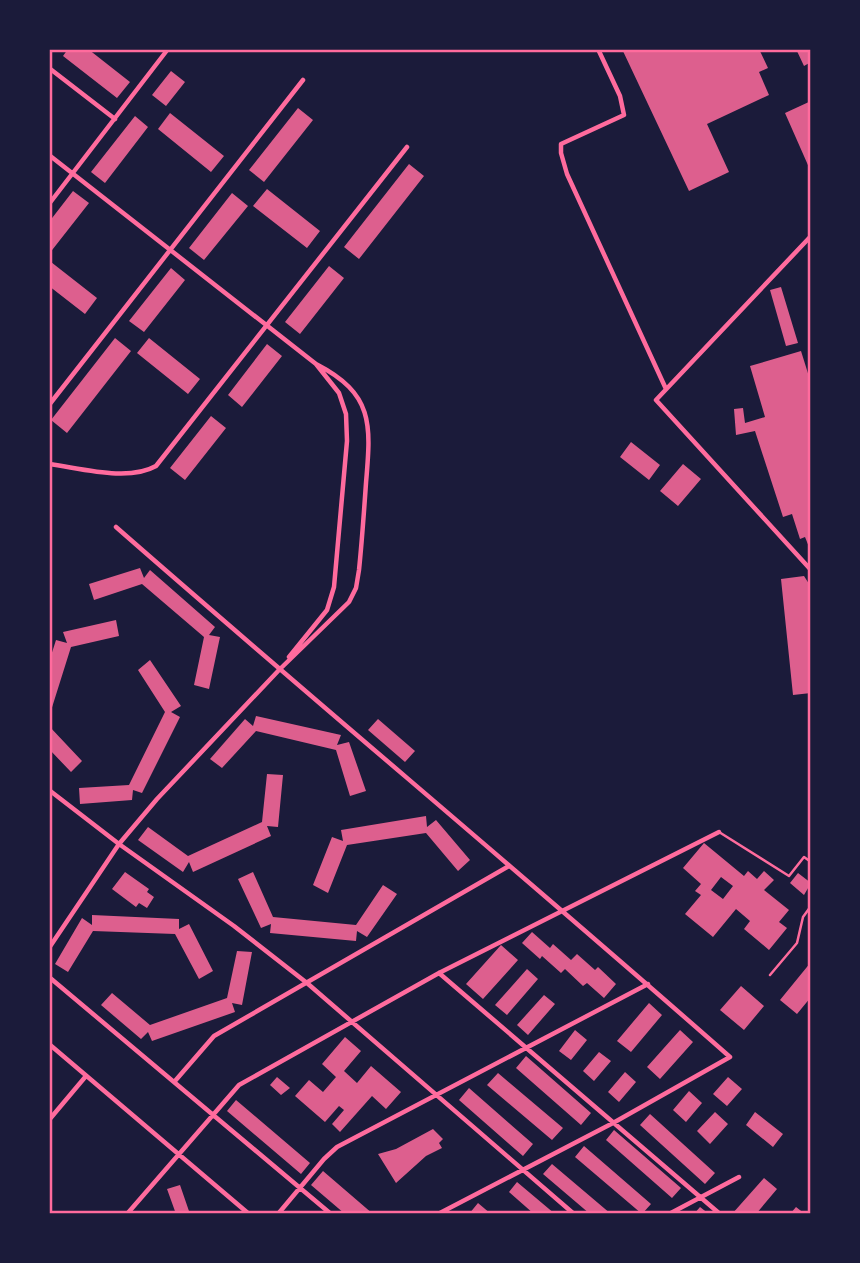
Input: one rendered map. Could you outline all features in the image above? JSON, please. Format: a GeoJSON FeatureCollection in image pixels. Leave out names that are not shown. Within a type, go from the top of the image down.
{"type":"FeatureCollection","features":[{"type":"Feature","properties":{"kind":"street"},"geometry":{"type":"LineString","coordinates":[[49,204],[168,49]]}},
{"type":"Feature","properties":{"kind":"street"},"geometry":{"type":"LineString","coordinates":[[597,49],[620,96],[624,115],[561,144],[561,153],[567,174],[666,389]]}},
{"type":"Feature","properties":{"kind":"street"},"geometry":{"type":"LineString","coordinates":[[49,68],[114,119]]}},
{"type":"Feature","properties":{"kind":"street"},"geometry":{"type":"LineString","coordinates":[[49,405],[303,80]]}},
{"type":"Feature","properties":{"kind":"street"},"geometry":{"type":"LineString","coordinates":[[49,464],[130,474],[146,472],[156,466],[407,147]]}},
{"type":"Feature","properties":{"kind":"street"},"geometry":{"type":"LineString","coordinates":[[49,155],[316,364],[342,378],[365,410],[369,428],[359,570],[349,601],[207,744],[119,844],[49,948]]}},
{"type":"Feature","properties":{"kind":"street"},"geometry":{"type":"LineString","coordinates":[[811,236],[656,400],[811,570]]}},
{"type":"Feature","properties":{"kind":"street"},"geometry":{"type":"LineString","coordinates":[[278,670],[327,610],[334,587],[347,441],[346,414],[339,393],[316,364]]}},
{"type":"Feature","properties":{"kind":"street"},"geometry":{"type":"LineString","coordinates":[[116,527],[278,670],[561,909],[730,1057],[613,1123],[438,1214]]}},
{"type":"Feature","properties":{"kind":"street"},"geometry":{"type":"LineString","coordinates":[[49,790],[307,983],[574,1214]]}},
{"type":"Feature","properties":{"kind":"street"},"geometry":{"type":"LineString","coordinates":[[127,1214],[239,1084],[439,973],[561,909],[719,832]]}},
{"type":"Feature","properties":{"kind":"street"},"geometry":{"type":"LineString","coordinates":[[175,1081],[214,1036],[509,866]]}},
{"type":"Feature","properties":{"kind":"street"},"geometry":{"type":"LineString","coordinates":[[439,973],[720,1214]]}},
{"type":"Feature","properties":{"kind":"street"},"geometry":{"type":"LineString","coordinates":[[49,977],[331,1214]]}},
{"type":"Feature","properties":{"kind":"street"},"geometry":{"type":"LineString","coordinates":[[278,1214],[324,1158],[337,1147],[648,984]]}},
{"type":"Feature","properties":{"kind":"street"},"geometry":{"type":"LineString","coordinates":[[49,1044],[249,1214]]}},
{"type":"Feature","properties":{"kind":"street"},"geometry":{"type":"LineString","coordinates":[[49,1120],[86,1076]]}},
{"type":"Feature","properties":{"kind":"street"},"geometry":{"type":"LineString","coordinates":[[669,1214],[739,1177]]}},
{"type":"Feature","properties":{"kind":"lane"},"geometry":{"type":"LineString","coordinates":[[719,832],[789,876],[804,857],[811,862]]}},
{"type":"Feature","properties":{"kind":"lane"},"geometry":{"type":"LineString","coordinates":[[769,975],[796,943],[803,917],[811,906]]}},
{"type":"Feature","properties":{"kind":"building"},"geometry":{"type":"Polygon","coordinates":[[[68,49],[88,49],[130,82],[117,98],[63,56],[68,49]]]}},
{"type":"Feature","properties":{"kind":"building"},"geometry":{"type":"Polygon","coordinates":[[[622,49],[759,49],[768,68],[759,72],[769,95],[707,124],[729,172],[689,191],[622,49]]]}},
{"type":"Feature","properties":{"kind":"building"},"geometry":{"type":"Polygon","coordinates":[[[796,49],[811,49],[811,62],[804,66],[796,49]]]}},
{"type":"Feature","properties":{"kind":"building"},"geometry":{"type":"Polygon","coordinates":[[[171,71],[185,82],[166,106],[152,95],[171,71]]]}},
{"type":"Feature","properties":{"kind":"building"},"geometry":{"type":"Polygon","coordinates":[[[811,101],[811,172],[785,113],[811,101]]]}},
{"type":"Feature","properties":{"kind":"building"},"geometry":{"type":"Polygon","coordinates":[[[298,108],[313,120],[264,182],[249,170],[298,108]]]}},
{"type":"Feature","properties":{"kind":"building"},"geometry":{"type":"Polygon","coordinates":[[[170,113],[224,156],[211,172],[158,129],[170,113]]]}},
{"type":"Feature","properties":{"kind":"building"},"geometry":{"type":"Polygon","coordinates":[[[135,116],[148,127],[105,183],[91,172],[135,116]]]}},
{"type":"Feature","properties":{"kind":"building"},"geometry":{"type":"Polygon","coordinates":[[[409,164],[424,176],[359,259],[344,247],[409,164]]]}},
{"type":"Feature","properties":{"kind":"building"},"geometry":{"type":"Polygon","coordinates":[[[267,189],[320,231],[307,248],[253,206],[267,189]]]}},
{"type":"Feature","properties":{"kind":"building"},"geometry":{"type":"Polygon","coordinates":[[[73,191],[89,203],[49,254],[49,222],[73,191]]]}},
{"type":"Feature","properties":{"kind":"building"},"geometry":{"type":"Polygon","coordinates":[[[232,193],[248,206],[204,260],[189,248],[232,193]]]}},
{"type":"Feature","properties":{"kind":"building"},"geometry":{"type":"Polygon","coordinates":[[[51,262],[97,298],[85,314],[49,286],[51,262]]]}},
{"type":"Feature","properties":{"kind":"building"},"geometry":{"type":"Polygon","coordinates":[[[329,266],[344,278],[300,334],[285,322],[329,266]]]}},
{"type":"Feature","properties":{"kind":"building"},"geometry":{"type":"Polygon","coordinates":[[[171,268],[185,280],[144,332],[129,321],[171,268]]]}},
{"type":"Feature","properties":{"kind":"building"},"geometry":{"type":"Polygon","coordinates":[[[781,287],[798,343],[786,346],[770,290],[781,287]]]}},
{"type":"Feature","properties":{"kind":"building"},"geometry":{"type":"Polygon","coordinates":[[[115,338],[131,351],[67,433],[51,420],[115,338]]]}},
{"type":"Feature","properties":{"kind":"building"},"geometry":{"type":"Polygon","coordinates":[[[149,338],[200,379],[188,394],[137,353],[149,338]]]}},
{"type":"Feature","properties":{"kind":"building"},"geometry":{"type":"Polygon","coordinates":[[[267,344],[282,356],[242,407],[228,395],[267,344]]]}},
{"type":"Feature","properties":{"kind":"building"},"geometry":{"type":"Polygon","coordinates":[[[801,351],[811,383],[809,547],[805,537],[800,539],[792,514],[783,517],[755,431],[736,435],[734,409],[743,408],[745,423],[765,417],[750,366],[801,351]]]}},
{"type":"Feature","properties":{"kind":"building"},"geometry":{"type":"Polygon","coordinates":[[[211,416],[226,428],[185,480],[170,468],[211,416]]]}},
{"type":"Feature","properties":{"kind":"building"},"geometry":{"type":"Polygon","coordinates":[[[631,442],[660,465],[649,480],[620,457],[631,442]]]}},
{"type":"Feature","properties":{"kind":"building"},"geometry":{"type":"Polygon","coordinates":[[[683,464],[701,479],[678,506],[660,491],[683,464]]]}},
{"type":"Feature","properties":{"kind":"building"},"geometry":{"type":"Polygon","coordinates":[[[140,568],[144,578],[150,570],[215,627],[209,635],[220,637],[209,689],[194,685],[204,637],[142,584],[94,600],[89,584],[140,568]]]}},
{"type":"Feature","properties":{"kind":"building"},"geometry":{"type":"Polygon","coordinates":[[[804,576],[811,587],[811,693],[793,695],[781,579],[804,576]]]}},
{"type":"Feature","properties":{"kind":"building"},"geometry":{"type":"Polygon","coordinates":[[[116,620],[119,636],[71,647],[49,717],[49,662],[56,640],[67,643],[63,632],[116,620]]]}},
{"type":"Feature","properties":{"kind":"building"},"geometry":{"type":"Polygon","coordinates":[[[150,660],[181,706],[171,712],[180,717],[142,793],[133,790],[132,800],[80,804],[79,788],[129,785],[165,712],[138,670],[150,660]]]}},
{"type":"Feature","properties":{"kind":"building"},"geometry":{"type":"Polygon","coordinates":[[[256,716],[341,735],[337,745],[349,742],[366,791],[350,796],[336,750],[256,731],[222,768],[210,759],[245,719],[253,726],[256,716]]]}},
{"type":"Feature","properties":{"kind":"building"},"geometry":{"type":"Polygon","coordinates":[[[378,719],[415,751],[405,762],[368,730],[378,719]]]}},
{"type":"Feature","properties":{"kind":"building"},"geometry":{"type":"Polygon","coordinates":[[[49,726],[82,761],[71,772],[49,749],[49,726]]]}},
{"type":"Feature","properties":{"kind":"building"},"geometry":{"type":"Polygon","coordinates":[[[267,774],[283,775],[278,827],[267,826],[271,836],[193,872],[189,862],[183,872],[138,840],[148,827],[188,856],[262,822],[267,774]]]}},
{"type":"Feature","properties":{"kind":"building"},"geometry":{"type":"Polygon","coordinates":[[[426,816],[427,827],[436,820],[470,860],[458,871],[426,833],[347,845],[328,893],[313,885],[332,837],[343,841],[341,830],[426,816]]]}},
{"type":"Feature","properties":{"kind":"building"},"geometry":{"type":"Polygon","coordinates":[[[704,843],[744,876],[748,871],[757,879],[764,871],[774,880],[764,890],[789,910],[779,922],[787,928],[769,950],[744,929],[750,921],[736,909],[713,937],[685,914],[701,895],[695,891],[701,884],[683,868],[704,843]],[[721,877],[711,890],[723,899],[733,886],[721,877]]]}},
{"type":"Feature","properties":{"kind":"building"},"geometry":{"type":"Polygon","coordinates":[[[125,872],[149,889],[147,892],[154,897],[147,908],[139,903],[136,907],[112,889],[125,872]]]}},
{"type":"Feature","properties":{"kind":"building"},"geometry":{"type":"Polygon","coordinates":[[[253,872],[273,917],[356,925],[383,885],[397,894],[367,937],[357,931],[356,941],[270,933],[271,924],[261,928],[238,879],[253,872]]]}},
{"type":"Feature","properties":{"kind":"building"},"geometry":{"type":"Polygon","coordinates":[[[798,873],[811,883],[804,895],[790,883],[798,873]]]}},
{"type":"Feature","properties":{"kind":"building"},"geometry":{"type":"Polygon","coordinates":[[[92,915],[179,919],[179,929],[189,924],[213,971],[199,979],[175,934],[93,931],[68,972],[55,964],[82,918],[92,925],[92,915]]]}},
{"type":"Feature","properties":{"kind":"building"},"geometry":{"type":"Polygon","coordinates":[[[532,932],[550,948],[553,944],[571,960],[577,954],[595,970],[598,967],[616,984],[604,998],[587,983],[583,986],[565,969],[561,973],[522,943],[532,932]]]}},
{"type":"Feature","properties":{"kind":"building"},"geometry":{"type":"Polygon","coordinates":[[[501,945],[518,960],[483,999],[466,984],[501,945]]]}},
{"type":"Feature","properties":{"kind":"building"},"geometry":{"type":"Polygon","coordinates":[[[237,951],[252,952],[242,1005],[232,1003],[235,1012],[152,1041],[148,1032],[141,1039],[101,1005],[112,993],[150,1025],[227,998],[237,951]]]}},
{"type":"Feature","properties":{"kind":"building"},"geometry":{"type":"Polygon","coordinates":[[[811,962],[811,997],[797,1014],[780,1000],[811,962]]]}},
{"type":"Feature","properties":{"kind":"building"},"geometry":{"type":"Polygon","coordinates":[[[527,969],[538,979],[507,1015],[495,1005],[527,969]]]}},
{"type":"Feature","properties":{"kind":"building"},"geometry":{"type":"Polygon","coordinates":[[[741,986],[764,1006],[744,1030],[720,1010],[741,986]]]}},
{"type":"Feature","properties":{"kind":"building"},"geometry":{"type":"Polygon","coordinates":[[[544,995],[555,1004],[528,1035],[517,1025],[544,995]]]}},
{"type":"Feature","properties":{"kind":"building"},"geometry":{"type":"Polygon","coordinates":[[[649,1003],[662,1015],[631,1052],[617,1041],[649,1003]]]}},
{"type":"Feature","properties":{"kind":"building"},"geometry":{"type":"Polygon","coordinates":[[[575,1030],[587,1040],[571,1060],[559,1051],[575,1030]]]}},
{"type":"Feature","properties":{"kind":"building"},"geometry":{"type":"Polygon","coordinates":[[[680,1030],[693,1042],[660,1079],[647,1067],[680,1030]]]}},
{"type":"Feature","properties":{"kind":"building"},"geometry":{"type":"Polygon","coordinates":[[[345,1037],[361,1051],[344,1071],[357,1083],[371,1066],[401,1092],[386,1109],[372,1096],[340,1132],[332,1124],[344,1110],[339,1106],[325,1122],[295,1096],[309,1080],[323,1092],[336,1077],[322,1064],[345,1037]]]}},
{"type":"Feature","properties":{"kind":"building"},"geometry":{"type":"Polygon","coordinates":[[[599,1052],[611,1061],[594,1081],[583,1071],[599,1052]]]}},
{"type":"Feature","properties":{"kind":"building"},"geometry":{"type":"Polygon","coordinates":[[[526,1056],[591,1113],[581,1125],[516,1068],[526,1056]]]}},
{"type":"Feature","properties":{"kind":"building"},"geometry":{"type":"Polygon","coordinates":[[[625,1072],[636,1082],[619,1102],[608,1092],[625,1072]]]}},
{"type":"Feature","properties":{"kind":"building"},"geometry":{"type":"Polygon","coordinates":[[[498,1073],[563,1128],[552,1140],[487,1085],[498,1073]]]}},
{"type":"Feature","properties":{"kind":"building"},"geometry":{"type":"Polygon","coordinates":[[[277,1077],[290,1088],[281,1095],[270,1085],[277,1077]]]}},
{"type":"Feature","properties":{"kind":"building"},"geometry":{"type":"Polygon","coordinates":[[[728,1077],[742,1089],[727,1106],[713,1094],[728,1077]]]}},
{"type":"Feature","properties":{"kind":"building"},"geometry":{"type":"Polygon","coordinates":[[[469,1088],[533,1144],[523,1156],[459,1100],[469,1088]]]}},
{"type":"Feature","properties":{"kind":"building"},"geometry":{"type":"Polygon","coordinates":[[[689,1091],[702,1103],[686,1122],[673,1110],[689,1091]]]}},
{"type":"Feature","properties":{"kind":"building"},"geometry":{"type":"Polygon","coordinates":[[[236,1100],[310,1163],[301,1174],[227,1111],[236,1100]]]}},
{"type":"Feature","properties":{"kind":"building"},"geometry":{"type":"Polygon","coordinates":[[[715,1112],[728,1124],[710,1144],[697,1131],[715,1112]]]}},
{"type":"Feature","properties":{"kind":"building"},"geometry":{"type":"Polygon","coordinates":[[[755,1112],[783,1134],[773,1147],[746,1125],[755,1112]]]}},
{"type":"Feature","properties":{"kind":"building"},"geometry":{"type":"Polygon","coordinates":[[[650,1114],[715,1173],[705,1184],[640,1125],[650,1114]]]}},
{"type":"Feature","properties":{"kind":"building"},"geometry":{"type":"Polygon","coordinates":[[[433,1129],[443,1139],[439,1143],[442,1148],[426,1156],[396,1183],[378,1154],[396,1149],[433,1129]]]}},
{"type":"Feature","properties":{"kind":"building"},"geometry":{"type":"Polygon","coordinates":[[[614,1130],[681,1188],[672,1198],[606,1140],[614,1130]]]}},
{"type":"Feature","properties":{"kind":"building"},"geometry":{"type":"Polygon","coordinates":[[[584,1146],[651,1204],[642,1214],[575,1157],[584,1146]]]}},
{"type":"Feature","properties":{"kind":"building"},"geometry":{"type":"Polygon","coordinates":[[[552,1164],[611,1214],[590,1214],[543,1174],[552,1164]]]}},
{"type":"Feature","properties":{"kind":"building"},"geometry":{"type":"Polygon","coordinates":[[[323,1171],[373,1214],[345,1214],[311,1185],[323,1171]]]}},
{"type":"Feature","properties":{"kind":"building"},"geometry":{"type":"Polygon","coordinates":[[[764,1178],[777,1189],[756,1214],[732,1214],[764,1178]]]}},
{"type":"Feature","properties":{"kind":"building"},"geometry":{"type":"Polygon","coordinates":[[[517,1182],[555,1214],[534,1214],[509,1192],[517,1182]]]}},
{"type":"Feature","properties":{"kind":"building"},"geometry":{"type":"Polygon","coordinates":[[[180,1185],[190,1214],[176,1214],[167,1189],[180,1185]]]}},
{"type":"Feature","properties":{"kind":"building"},"geometry":{"type":"Polygon","coordinates":[[[478,1203],[491,1214],[469,1214],[478,1203]]]}},
{"type":"Feature","properties":{"kind":"building"},"geometry":{"type":"Polygon","coordinates":[[[700,1207],[709,1214],[694,1214],[700,1207]]]}},
{"type":"Feature","properties":{"kind":"building"},"geometry":{"type":"Polygon","coordinates":[[[796,1207],[805,1214],[790,1214],[796,1207]]]}}]}
